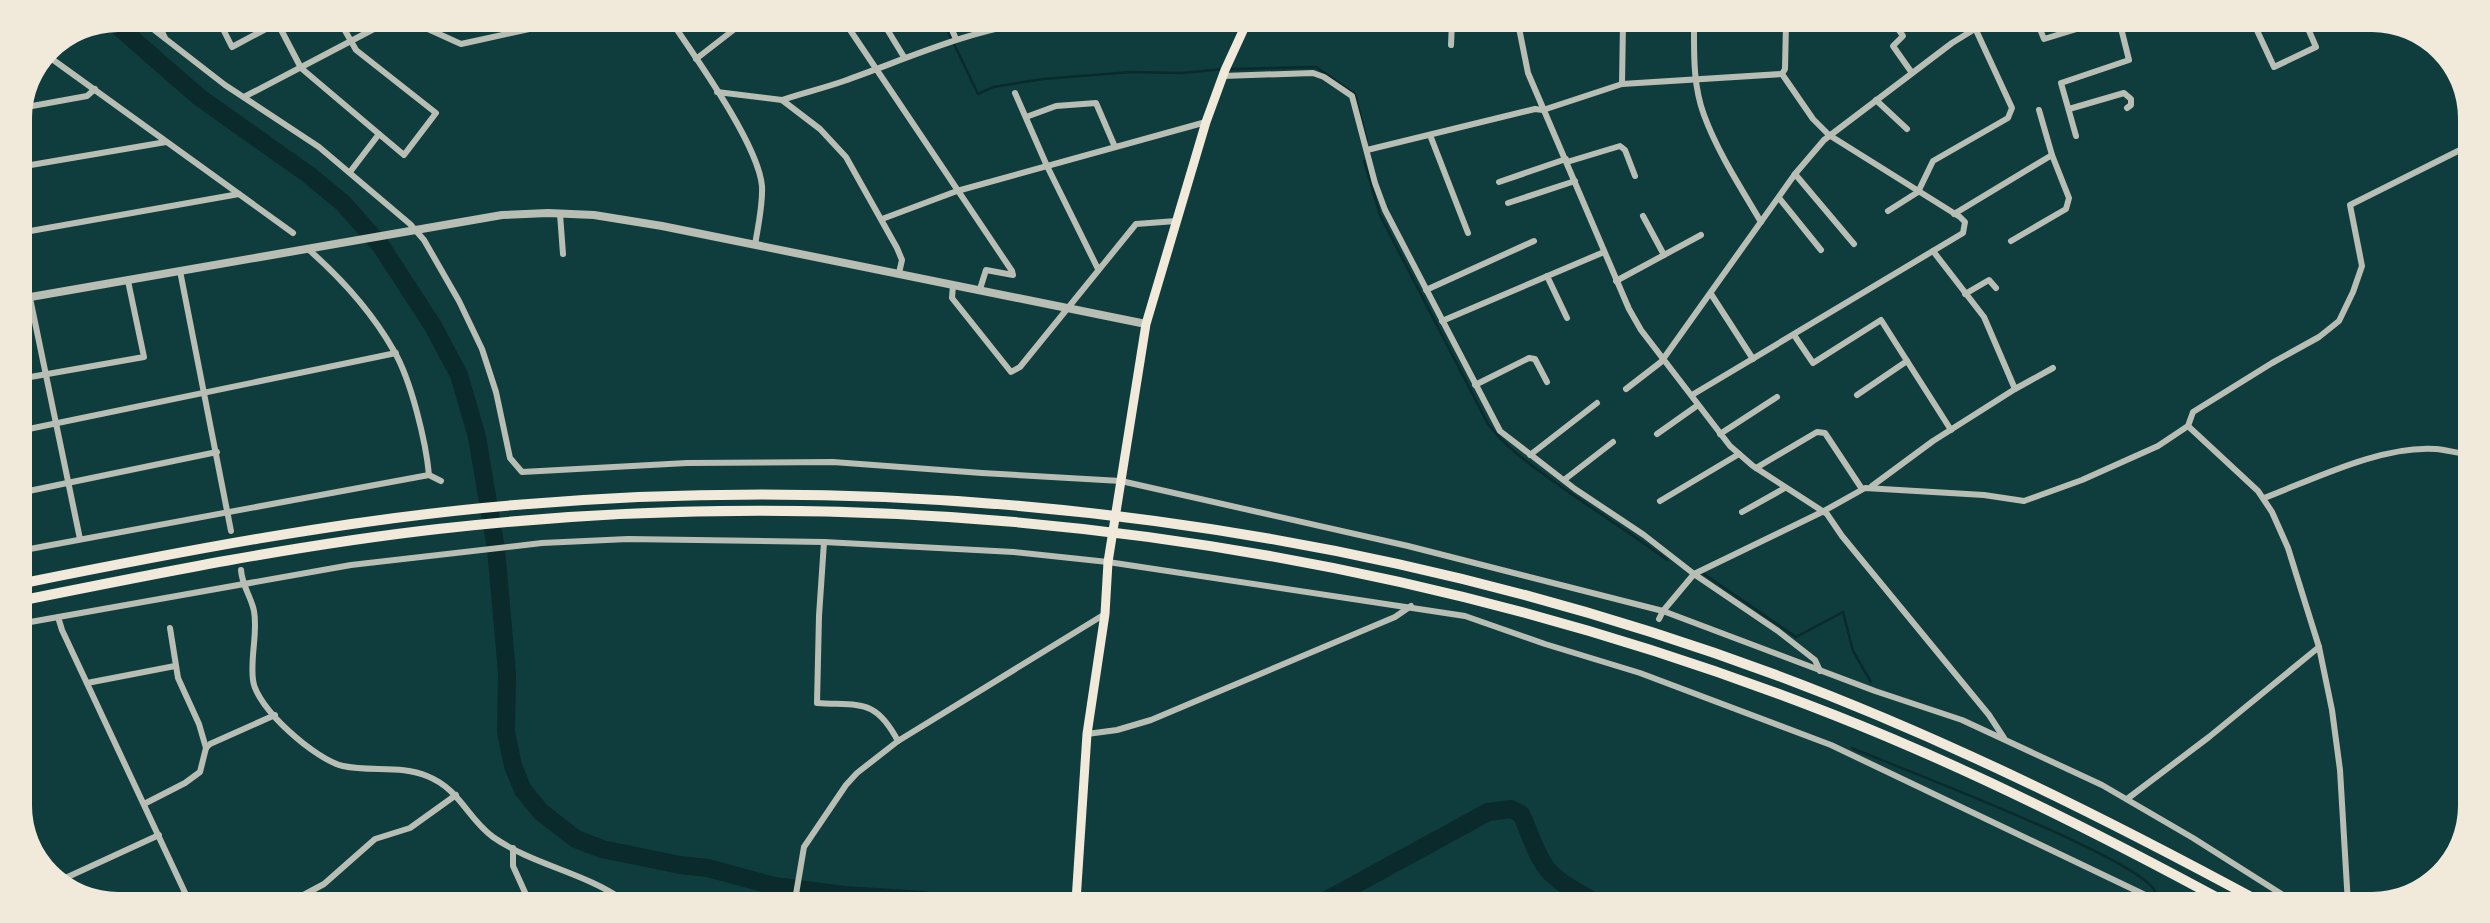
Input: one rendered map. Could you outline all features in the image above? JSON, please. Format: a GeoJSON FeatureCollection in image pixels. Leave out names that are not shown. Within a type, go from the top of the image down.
{"type":"FeatureCollection","features":[{"type":"Feature","properties":{"kind":"highway"},"geometry":{"type":"LineString","coordinates":[[32,582],[285,534],[438,512],[649,496],[795,494],[948,501],[1133,518],[1224,531],[1388,562],[1587,613],[1689,645],[1787,679],[1952,747],[2084,810],[2239,892]]}},
{"type":"Feature","properties":{"kind":"highway"},"geometry":{"type":"LineString","coordinates":[[32,598],[198,565],[342,541],[442,528],[651,513],[796,511],[947,517],[1132,535],[1301,561],[1385,578],[1470,598],[1673,657],[1837,716],[1944,761],[2052,812],[2206,892]]}},
{"type":"Feature","properties":{"kind":"main road"},"geometry":{"type":"LineString","coordinates":[[1077,892],[1087,734],[1105,614],[1108,562],[1146,324],[1206,122],[1243,31]]}},
{"type":"Feature","properties":{"kind":"street"},"geometry":{"type":"LineString","coordinates":[[155,31],[244,97],[319,147],[424,240],[482,349],[496,392],[510,458],[522,472],[687,463],[833,462],[982,474],[1121,481],[1408,546],[1663,611],[1821,671],[1962,720],[2064,766],[2127,799],[2278,892]]}},
{"type":"Feature","properties":{"kind":"street"},"geometry":{"type":"LineString","coordinates":[[162,31],[166,40]]}},
{"type":"Feature","properties":{"kind":"street"},"geometry":{"type":"LineString","coordinates":[[224,31],[232,47],[260,31]]}},
{"type":"Feature","properties":{"kind":"street"},"geometry":{"type":"LineString","coordinates":[[282,31],[300,68],[404,155],[436,113],[356,50],[345,31]]}},
{"type":"Feature","properties":{"kind":"street"},"geometry":{"type":"LineString","coordinates":[[244,97],[370,31]]}},
{"type":"Feature","properties":{"kind":"street"},"geometry":{"type":"LineString","coordinates":[[432,31],[461,44],[520,31]]}},
{"type":"Feature","properties":{"kind":"street"},"geometry":{"type":"LineString","coordinates":[[678,31],[755,158],[762,186],[755,245]]}},
{"type":"Feature","properties":{"kind":"street"},"geometry":{"type":"LineString","coordinates":[[696,59],[732,31]]}},
{"type":"Feature","properties":{"kind":"street"},"geometry":{"type":"LineString","coordinates":[[851,31],[1012,271],[1013,275],[986,270],[979,289]]}},
{"type":"Feature","properties":{"kind":"street"},"geometry":{"type":"LineString","coordinates":[[888,31],[904,57]]}},
{"type":"Feature","properties":{"kind":"street"},"geometry":{"type":"LineString","coordinates":[[952,31],[956,40]]}},
{"type":"Feature","properties":{"kind":"street"},"geometry":{"type":"LineString","coordinates":[[717,92],[782,100],[983,31]]}},
{"type":"Feature","properties":{"kind":"street"},"geometry":{"type":"LineString","coordinates":[[1451,45],[1452,31]]}},
{"type":"Feature","properties":{"kind":"street"},"geometry":{"type":"LineString","coordinates":[[1520,31],[1528,73],[1542,110],[1616,281],[1641,330],[1720,434],[1739,454],[1829,517],[1989,715],[2004,738]]}},
{"type":"Feature","properties":{"kind":"street"},"geometry":{"type":"LineString","coordinates":[[1622,84],[1623,31]]}},
{"type":"Feature","properties":{"kind":"street"},"geometry":{"type":"LineString","coordinates":[[1694,31],[1695,78],[1704,115],[1729,168],[1761,222]]}},
{"type":"Feature","properties":{"kind":"street"},"geometry":{"type":"LineString","coordinates":[[1782,74],[1785,69],[1786,31]]}},
{"type":"Feature","properties":{"kind":"street"},"geometry":{"type":"LineString","coordinates":[[1900,31],[1903,36],[1893,46],[1912,73]]}},
{"type":"Feature","properties":{"kind":"street"},"geometry":{"type":"LineString","coordinates":[[1626,389],[1664,358],[1795,174],[1829,135],[1971,31]]}},
{"type":"Feature","properties":{"kind":"street"},"geometry":{"type":"LineString","coordinates":[[1888,211],[1918,191],[1933,161],[2008,118],[2012,108],[1976,31]]}},
{"type":"Feature","properties":{"kind":"street"},"geometry":{"type":"LineString","coordinates":[[2041,31],[2044,39],[2070,31]]}},
{"type":"Feature","properties":{"kind":"street"},"geometry":{"type":"LineString","coordinates":[[2076,136],[2062,83],[2129,60],[2122,31]]}},
{"type":"Feature","properties":{"kind":"street"},"geometry":{"type":"LineString","coordinates":[[2257,31],[2274,67],[2316,47],[2309,31]]}},
{"type":"Feature","properties":{"kind":"street"},"geometry":{"type":"LineString","coordinates":[[54,60],[293,233]]}},
{"type":"Feature","properties":{"kind":"street"},"geometry":{"type":"LineString","coordinates":[[1225,70],[1312,73],[1324,77],[1354,99],[1375,183],[1385,210],[1500,431],[1694,574],[1778,632],[1815,660],[1821,671]]}},
{"type":"Feature","properties":{"kind":"street"},"geometry":{"type":"LineString","coordinates":[[1367,150],[1542,110],[1622,84],[1782,74]]}},
{"type":"Feature","properties":{"kind":"street"},"geometry":{"type":"LineString","coordinates":[[1692,395],[1963,233],[1965,222],[1829,135],[1813,118],[1782,74]]}},
{"type":"Feature","properties":{"kind":"street"},"geometry":{"type":"LineString","coordinates":[[33,106],[87,96],[94,89]]}},
{"type":"Feature","properties":{"kind":"street"},"geometry":{"type":"LineString","coordinates":[[1015,93],[1047,166],[1098,269]]}},
{"type":"Feature","properties":{"kind":"street"},"geometry":{"type":"LineString","coordinates":[[2069,109],[2124,93],[2132,99],[2131,105],[2126,108]]}},
{"type":"Feature","properties":{"kind":"street"},"geometry":{"type":"LineString","coordinates":[[782,100],[834,142],[882,219],[902,260],[899,273]]}},
{"type":"Feature","properties":{"kind":"street"},"geometry":{"type":"LineString","coordinates":[[1876,100],[1907,129]]}},
{"type":"Feature","properties":{"kind":"street"},"geometry":{"type":"LineString","coordinates":[[1026,117],[1056,106],[1096,103],[1115,147]]}},
{"type":"Feature","properties":{"kind":"street"},"geometry":{"type":"LineString","coordinates":[[2011,241],[2066,209],[2069,198],[2052,155],[2039,110]]}},
{"type":"Feature","properties":{"kind":"street"},"geometry":{"type":"LineString","coordinates":[[882,219],[957,191],[1206,122]]}},
{"type":"Feature","properties":{"kind":"street"},"geometry":{"type":"LineString","coordinates":[[350,172],[379,134]]}},
{"type":"Feature","properties":{"kind":"street"},"geometry":{"type":"LineString","coordinates":[[1430,135],[1468,233]]}},
{"type":"Feature","properties":{"kind":"street"},"geometry":{"type":"LineString","coordinates":[[32,165],[166,142]]}},
{"type":"Feature","properties":{"kind":"street"},"geometry":{"type":"LineString","coordinates":[[1499,181],[1620,146],[1625,150],[1635,176]]}},
{"type":"Feature","properties":{"kind":"street"},"geometry":{"type":"LineString","coordinates":[[1872,486],[2024,501],[2082,480],[2158,446],[2188,426],[2193,412],[2319,337],[2339,321],[2354,292],[2362,266],[2350,205],[2458,151]]}},
{"type":"Feature","properties":{"kind":"street"},"geometry":{"type":"LineString","coordinates":[[1954,214],[2052,155]]}},
{"type":"Feature","properties":{"kind":"street"},"geometry":{"type":"LineString","coordinates":[[1795,174],[1854,244]]}},
{"type":"Feature","properties":{"kind":"street"},"geometry":{"type":"LineString","coordinates":[[1508,203],[1574,181]]}},
{"type":"Feature","properties":{"kind":"street"},"geometry":{"type":"LineString","coordinates":[[32,231],[239,194]]}},
{"type":"Feature","properties":{"kind":"street"},"geometry":{"type":"LineString","coordinates":[[1779,198],[1821,250]]}},
{"type":"Feature","properties":{"kind":"street"},"geometry":{"type":"LineString","coordinates":[[560,214],[563,254]]}},
{"type":"Feature","properties":{"kind":"street"},"geometry":{"type":"LineString","coordinates":[[32,297],[502,215],[560,214],[594,215],[755,245],[1146,324]]}},
{"type":"Feature","properties":{"kind":"street"},"geometry":{"type":"LineString","coordinates":[[1643,216],[1664,255]]}},
{"type":"Feature","properties":{"kind":"street"},"geometry":{"type":"LineString","coordinates":[[953,285],[952,298],[1011,372],[1020,367],[1136,224],[1176,221]]}},
{"type":"Feature","properties":{"kind":"street"},"geometry":{"type":"LineString","coordinates":[[1616,281],[1701,235]]}},
{"type":"Feature","properties":{"kind":"street"},"geometry":{"type":"LineString","coordinates":[[1426,290],[1534,241]]}},
{"type":"Feature","properties":{"kind":"street"},"geometry":{"type":"LineString","coordinates":[[308,249],[359,299],[396,353],[421,428],[429,475]]}},
{"type":"Feature","properties":{"kind":"street"},"geometry":{"type":"LineString","coordinates":[[1933,251],[1984,317],[2015,389]]}},
{"type":"Feature","properties":{"kind":"street"},"geometry":{"type":"LineString","coordinates":[[1443,321],[1604,252]]}},
{"type":"Feature","properties":{"kind":"street"},"geometry":{"type":"LineString","coordinates":[[180,271],[231,531]]}},
{"type":"Feature","properties":{"kind":"street"},"geometry":{"type":"LineString","coordinates":[[1547,276],[1567,318]]}},
{"type":"Feature","properties":{"kind":"street"},"geometry":{"type":"LineString","coordinates":[[1965,295],[1989,280],[1996,288]]}},
{"type":"Feature","properties":{"kind":"street"},"geometry":{"type":"LineString","coordinates":[[32,377],[144,357],[128,281]]}},
{"type":"Feature","properties":{"kind":"street"},"geometry":{"type":"LineString","coordinates":[[1710,295],[1753,359]]}},
{"type":"Feature","properties":{"kind":"street"},"geometry":{"type":"LineString","coordinates":[[32,302],[80,539]]}},
{"type":"Feature","properties":{"kind":"street"},"geometry":{"type":"LineString","coordinates":[[1794,335],[1814,363],[1881,320],[1951,430]]}},
{"type":"Feature","properties":{"kind":"street"},"geometry":{"type":"LineString","coordinates":[[32,428],[396,353]]}},
{"type":"Feature","properties":{"kind":"street"},"geometry":{"type":"LineString","coordinates":[[1475,385],[1528,358],[1535,359],[1547,382]]}},
{"type":"Feature","properties":{"kind":"street"},"geometry":{"type":"LineString","coordinates":[[1857,395],[1907,361]]}},
{"type":"Feature","properties":{"kind":"street"},"geometry":{"type":"LineString","coordinates":[[1659,619],[1694,574],[1872,486],[1951,430],[2053,368]]}},
{"type":"Feature","properties":{"kind":"street"},"geometry":{"type":"LineString","coordinates":[[1720,434],[1777,397]]}},
{"type":"Feature","properties":{"kind":"street"},"geometry":{"type":"LineString","coordinates":[[1530,455],[1597,403]]}},
{"type":"Feature","properties":{"kind":"street"},"geometry":{"type":"LineString","coordinates":[[1657,434],[1698,405]]}},
{"type":"Feature","properties":{"kind":"street"},"geometry":{"type":"LineString","coordinates":[[2188,426],[2237,469],[2264,498],[2288,548],[2319,647],[2332,710],[2340,770],[2347,892]]}},
{"type":"Feature","properties":{"kind":"street"},"geometry":{"type":"LineString","coordinates":[[1756,468],[1818,432],[1825,433],[1862,489]]}},
{"type":"Feature","properties":{"kind":"street"},"geometry":{"type":"LineString","coordinates":[[1564,480],[1612,442]]}},
{"type":"Feature","properties":{"kind":"street"},"geometry":{"type":"LineString","coordinates":[[2264,498],[2377,456],[2408,450],[2435,449],[2458,452]]}},
{"type":"Feature","properties":{"kind":"street"},"geometry":{"type":"LineString","coordinates":[[32,490],[217,452]]}},
{"type":"Feature","properties":{"kind":"street"},"geometry":{"type":"LineString","coordinates":[[1660,501],[1739,454]]}},
{"type":"Feature","properties":{"kind":"street"},"geometry":{"type":"LineString","coordinates":[[32,548],[429,475],[441,481]]}},
{"type":"Feature","properties":{"kind":"street"},"geometry":{"type":"LineString","coordinates":[[1742,512],[1786,488]]}},
{"type":"Feature","properties":{"kind":"street"},"geometry":{"type":"LineString","coordinates":[[32,622],[351,565],[542,543],[628,538],[824,542],[1014,552],[1108,562],[1465,616],[1640,673],[1831,745],[2139,892]]}},
{"type":"Feature","properties":{"kind":"street"},"geometry":{"type":"LineString","coordinates":[[824,542],[818,616],[817,703],[871,707],[888,723],[898,741]]}},
{"type":"Feature","properties":{"kind":"street"},"geometry":{"type":"LineString","coordinates":[[241,570],[242,583],[254,612],[254,688],[275,715],[313,751],[335,764],[418,773],[443,784],[490,833],[513,848],[598,884],[610,892]]}},
{"type":"Feature","properties":{"kind":"street"},"geometry":{"type":"LineString","coordinates":[[1087,734],[1117,730],[1151,720],[1395,617],[1411,606]]}},
{"type":"Feature","properties":{"kind":"street"},"geometry":{"type":"LineString","coordinates":[[796,892],[807,841],[846,785],[867,764],[898,741],[1105,614]]}},
{"type":"Feature","properties":{"kind":"street"},"geometry":{"type":"LineString","coordinates":[[58,617],[185,892]]}},
{"type":"Feature","properties":{"kind":"street"},"geometry":{"type":"LineString","coordinates":[[144,804],[185,783],[200,772],[206,748],[175,666],[170,628]]}},
{"type":"Feature","properties":{"kind":"street"},"geometry":{"type":"LineString","coordinates":[[2127,799],[2209,737],[2319,647]]}},
{"type":"Feature","properties":{"kind":"street"},"geometry":{"type":"LineString","coordinates":[[1640,673],[1643,665]]}},
{"type":"Feature","properties":{"kind":"street"},"geometry":{"type":"LineString","coordinates":[[87,683],[175,666]]}},
{"type":"Feature","properties":{"kind":"street"},"geometry":{"type":"LineString","coordinates":[[206,748],[275,715]]}},
{"type":"Feature","properties":{"kind":"street"},"geometry":{"type":"LineString","coordinates":[[309,892],[324,884],[380,835],[410,828],[456,795]]}},
{"type":"Feature","properties":{"kind":"street"},"geometry":{"type":"LineString","coordinates":[[69,876],[159,835]]}},
{"type":"Feature","properties":{"kind":"street"},"geometry":{"type":"LineString","coordinates":[[513,848],[513,866],[524,892]]}},
{"type":"Feature","properties":{"kind":"waterway"},"geometry":{"type":"LineString","coordinates":[[123,31],[199,97],[309,175],[343,203],[381,246],[433,326],[459,375],[477,437],[496,549],[507,673],[506,732],[513,766],[523,790],[541,812],[576,839],[602,849],[708,868],[774,886],[821,892]]}},
{"type":"Feature","properties":{"kind":"waterway"},"geometry":{"type":"LineString","coordinates":[[948,31],[978,94],[993,87],[1043,79],[1131,72],[1182,73],[1223,69]]}},
{"type":"Feature","properties":{"kind":"waterway"},"geometry":{"type":"LineString","coordinates":[[1230,69],[1316,67],[1355,94],[1367,141]]}},
{"type":"Feature","properties":{"kind":"waterway"},"geometry":{"type":"LineString","coordinates":[[1364,161],[1380,215],[1494,432],[1529,464],[1667,560]]}},
{"type":"Feature","properties":{"kind":"waterway"},"geometry":{"type":"LineString","coordinates":[[1704,574],[1796,637],[1843,612],[1853,651],[1871,682]]}},
{"type":"Feature","properties":{"kind":"waterway"},"geometry":{"type":"LineString","coordinates":[[1852,748],[2064,836],[2139,876],[2155,891]]}},
{"type":"Feature","properties":{"kind":"waterway"},"geometry":{"type":"LineString","coordinates":[[1341,892],[1488,812],[1511,809],[1521,814],[1543,864],[1564,884],[1577,892]]}}]}
